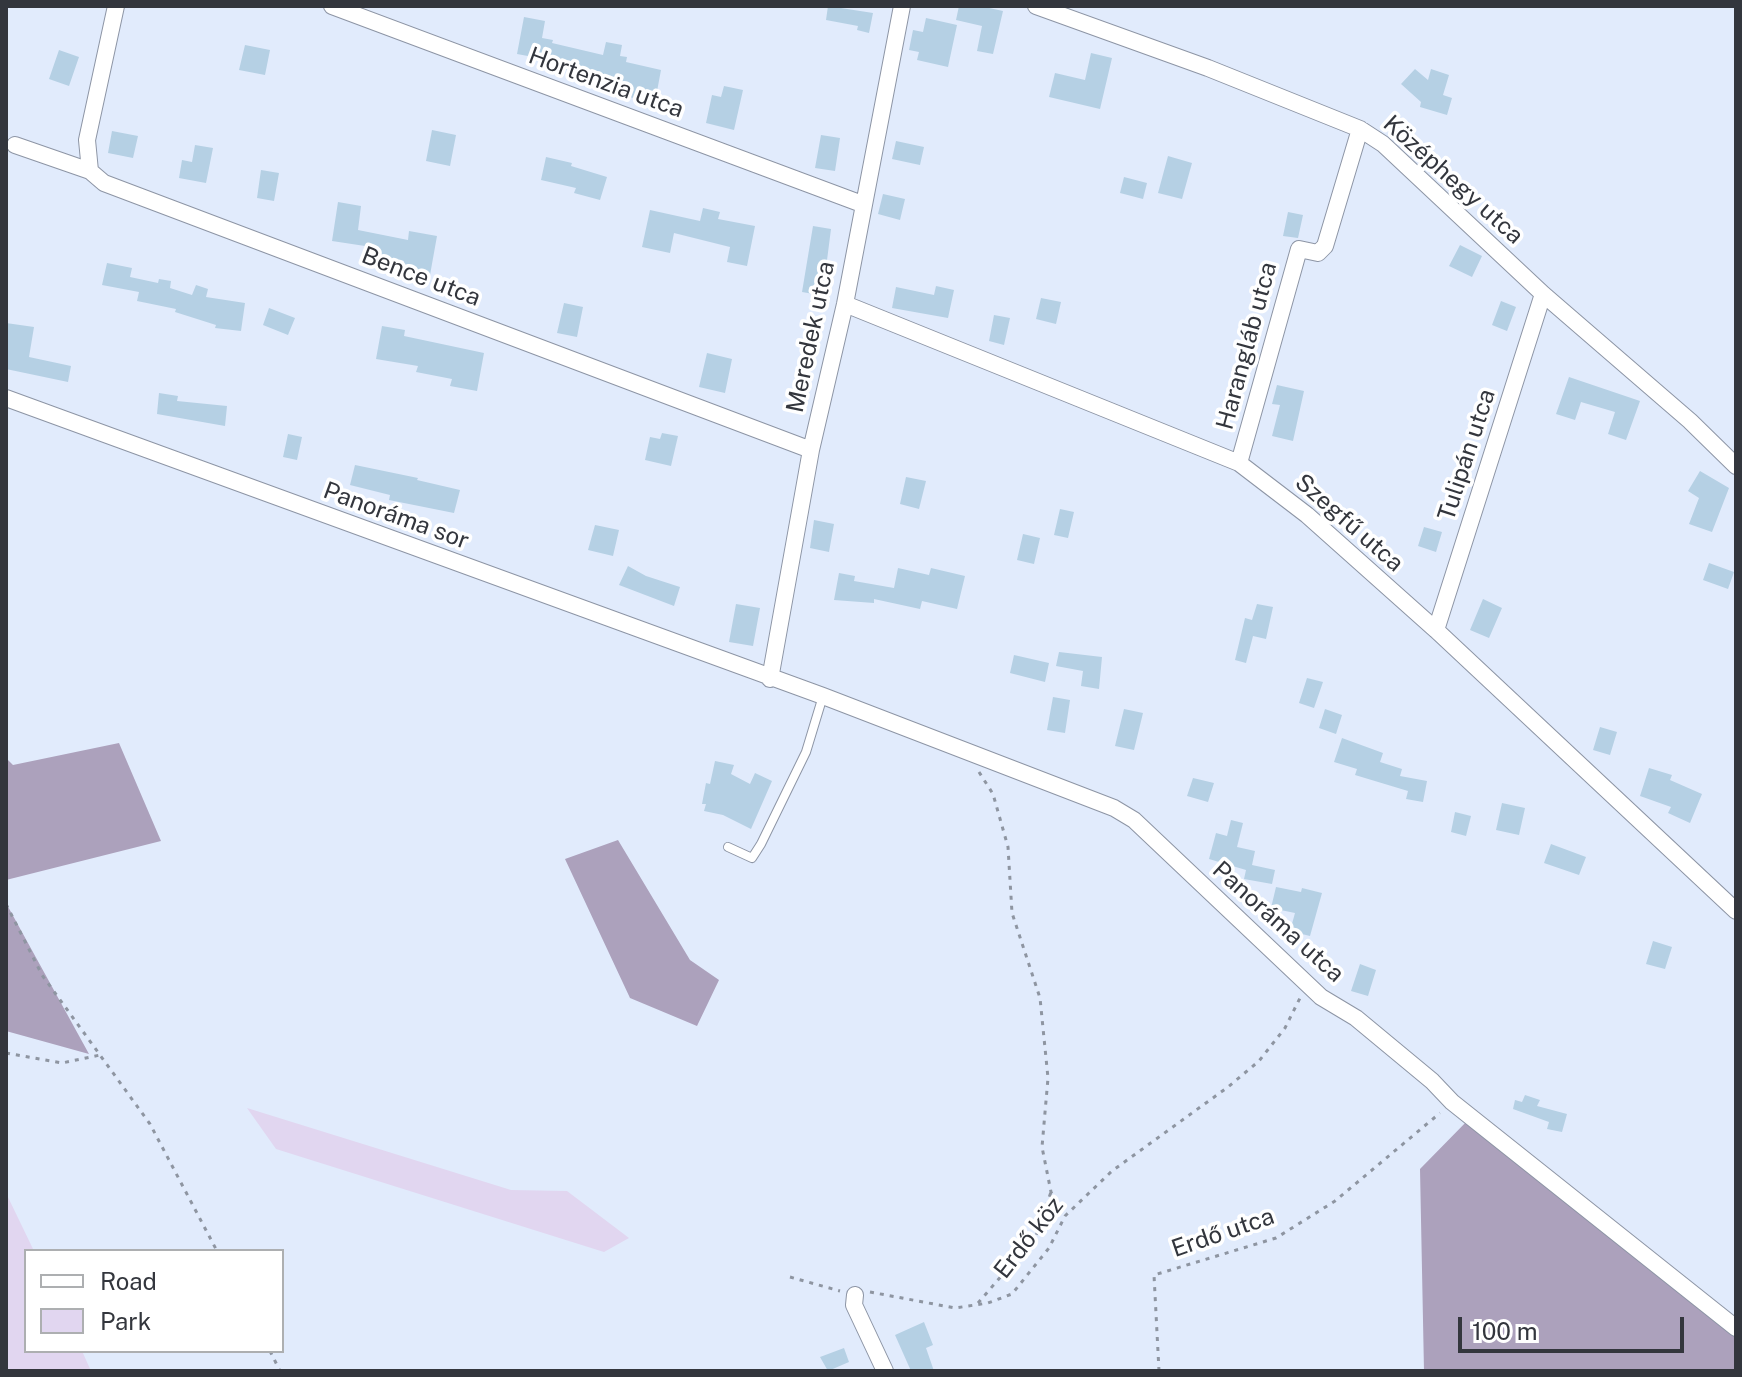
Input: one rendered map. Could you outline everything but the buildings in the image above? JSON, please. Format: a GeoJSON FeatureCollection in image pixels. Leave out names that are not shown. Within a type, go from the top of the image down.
{"type":"FeatureCollection","features":[{"type":"Feature","properties":{"kind":"street"},"geometry":{"type":"LineString","coordinates":[[90,171],[87,140],[116,6]]}},
{"type":"Feature","properties":{"kind":"street","name":"Hortenzia utca"},"geometry":{"type":"LineString","coordinates":[[332,6],[862,204]]}},
{"type":"Feature","properties":{"kind":"street","name":"Meredek utca"},"geometry":{"type":"LineString","coordinates":[[770,679],[811,450],[845,304],[902,6]]}},
{"type":"Feature","properties":{"kind":"street","name":"Középhegy utca"},"geometry":{"type":"LineString","coordinates":[[1036,6],[1208,68],[1360,129],[1383,144],[1543,294],[1690,421],[1736,466]]}},
{"type":"Feature","properties":{"kind":"street","name":"Harangláb utca"},"geometry":{"type":"LineString","coordinates":[[1239,463],[1299,249],[1318,253],[1325,246],[1360,129]]}},
{"type":"Feature","properties":{"kind":"street","name":"Bence utca"},"geometry":{"type":"LineString","coordinates":[[15,145],[90,171],[104,183],[811,450]]}},
{"type":"Feature","properties":{"kind":"street","name":"Tulipán utca"},"geometry":{"type":"LineString","coordinates":[[1436,630],[1543,294]]}},
{"type":"Feature","properties":{"kind":"street","name":"Szegfű utca"},"geometry":{"type":"LineString","coordinates":[[845,304],[1239,463],[1307,515],[1436,630],[1736,911]]}},
{"type":"Feature","properties":{"kind":"street","name":"Panoráma sor"},"geometry":{"type":"LineString","coordinates":[[6,398],[770,679]]}},
{"type":"Feature","properties":{"kind":"street","name":"Panoráma utca"},"geometry":{"type":"LineString","coordinates":[[770,679],[823,696],[1114,808],[1134,820],[1321,997],[1356,1018],[1432,1081],[1452,1102],[1736,1328]]}},
{"type":"Feature","properties":{"kind":"street"},"geometry":{"type":"LineString","coordinates":[[855,1295],[854,1305],[885,1371]]}},
{"type":"Feature","properties":{"kind":"lane"},"geometry":{"type":"LineString","coordinates":[[728,847],[752,858],[761,844],[806,752],[823,696]]}},
{"type":"Feature","properties":{"kind":"path"},"geometry":{"type":"LineString","coordinates":[[966,751],[993,794],[1008,847],[1012,913],[1040,998],[1048,1078],[1042,1147],[1051,1192],[1065,1216]]}},
{"type":"Feature","properties":{"kind":"path"},"geometry":{"type":"LineString","coordinates":[[6,904],[42,975],[150,1124],[216,1249]]}},
{"type":"Feature","properties":{"kind":"path","name":"Erdő köz"},"geometry":{"type":"LineString","coordinates":[[790,1277],[855,1295],[867,1292],[955,1308],[988,1303],[1012,1294],[1049,1248],[1065,1216],[1112,1171],[1259,1061],[1285,1028],[1305,983]]}},
{"type":"Feature","properties":{"kind":"path"},"geometry":{"type":"LineString","coordinates":[[6,1053],[62,1063],[100,1055]]}},
{"type":"Feature","properties":{"kind":"path","name":"Erdő utca"},"geometry":{"type":"LineString","coordinates":[[1159,1371],[1154,1275],[1276,1238],[1335,1201],[1452,1102]]}},
{"type":"Feature","properties":{"kind":"path"},"geometry":{"type":"LineString","coordinates":[[978,1303],[1036,1236],[1051,1192]]}},
{"type":"Feature","properties":{"kind":"path"},"geometry":{"type":"LineString","coordinates":[[271,1353],[280,1371]]}},
{"type":"Feature","properties":{"kind":"green space"},"geometry":{"type":"Polygon","coordinates":[[[247,1108],[511,1190],[567,1191],[629,1238],[604,1252],[276,1149],[247,1108]]]}},
{"type":"Feature","properties":{"kind":"green space"},"geometry":{"type":"Polygon","coordinates":[[[6,1193],[33,1249],[24,1249],[24,1353],[83,1353],[91,1371],[6,1371],[6,1193]]]}},
{"type":"Feature","properties":{"kind":"shaded area"},"geometry":{"type":"Polygon","coordinates":[[[119,743],[161,841],[6,880],[6,758],[13,765],[119,743]]]}},
{"type":"Feature","properties":{"kind":"shaded area"},"geometry":{"type":"Polygon","coordinates":[[[618,840],[690,960],[719,980],[697,1026],[630,998],[565,859],[618,840]]]}},
{"type":"Feature","properties":{"kind":"shaded area"},"geometry":{"type":"Polygon","coordinates":[[[6,903],[89,1054],[6,1031],[6,903]]]}},
{"type":"Feature","properties":{"kind":"shaded area"},"geometry":{"type":"Polygon","coordinates":[[[1470,1118],[1736,1323],[1736,1371],[1424,1371],[1420,1169],[1470,1118]]]}}]}
